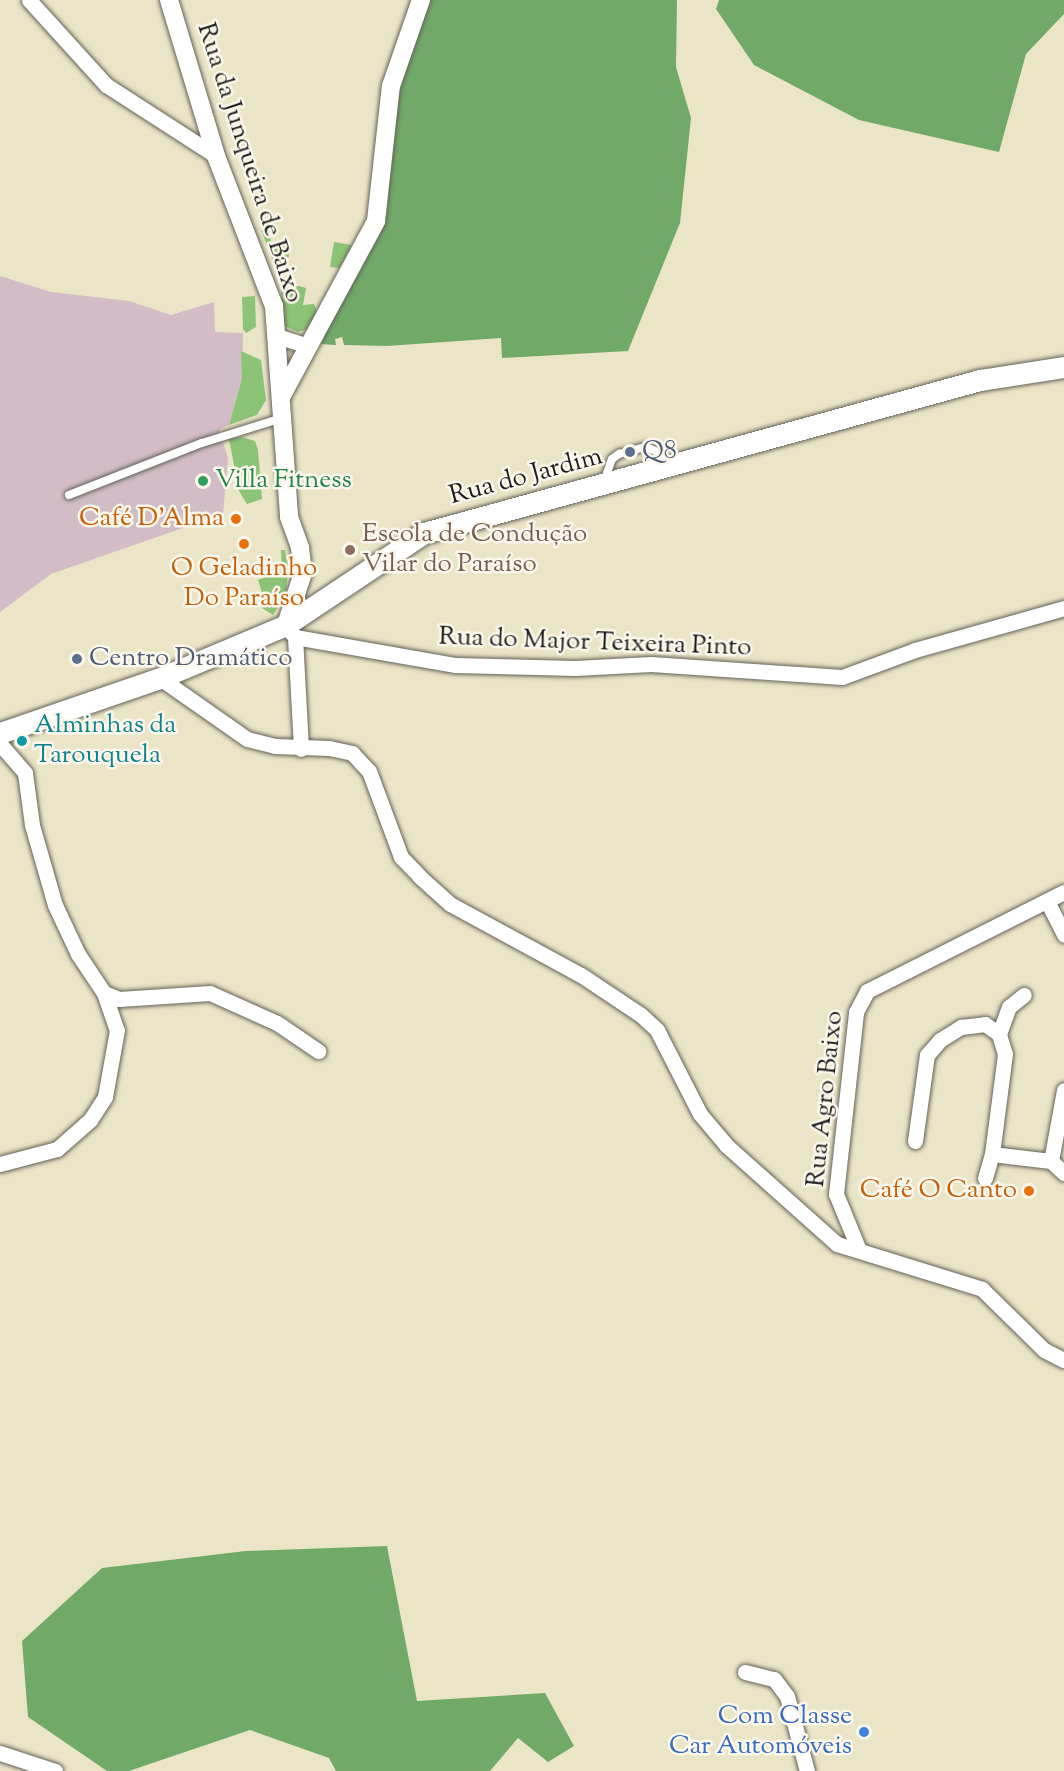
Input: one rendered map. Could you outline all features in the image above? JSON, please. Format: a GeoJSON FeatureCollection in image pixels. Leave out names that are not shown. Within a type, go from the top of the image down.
{"type":"FeatureCollection","features":[{"type":"Feature","properties":{"kind":"main road","name":"Rua do Jardim"},"geometry":{"type":"LineString","coordinates":[[0,733],[291,631],[424,533],[980,380],[1064,367]]}},
{"type":"Feature","properties":{"kind":"street"},"geometry":{"type":"LineString","coordinates":[[29,0],[106,85],[216,156]]}},
{"type":"Feature","properties":{"kind":"street","name":"Rua da Junqueira de Baixo"},"geometry":{"type":"LineString","coordinates":[[169,0],[216,156],[274,306],[280,399],[279,419],[289,517],[300,548],[303,573],[291,631]]}},
{"type":"Feature","properties":{"kind":"street"},"geometry":{"type":"LineString","coordinates":[[280,399],[376,221],[391,86],[421,0]]}},
{"type":"Feature","properties":{"kind":"street"},"geometry":{"type":"LineString","coordinates":[[277,336],[307,346]]}},
{"type":"Feature","properties":{"kind":"street","name":"Rua do Major Teixeira Pinto"},"geometry":{"type":"LineString","coordinates":[[291,631],[456,665],[574,668],[651,664],[842,677],[915,650],[1064,608]]}},
{"type":"Feature","properties":{"kind":"street"},"geometry":{"type":"LineString","coordinates":[[291,631],[301,749]]}},
{"type":"Feature","properties":{"kind":"street"},"geometry":{"type":"LineString","coordinates":[[160,678],[247,739],[301,749],[329,748],[352,753],[369,771],[401,857],[420,877],[450,904],[581,975],[657,1030],[700,1114],[727,1146],[837,1244],[982,1289],[1044,1350],[1064,1360]]}},
{"type":"Feature","properties":{"kind":"street"},"geometry":{"type":"LineString","coordinates":[[0,744],[25,773],[32,825],[55,905],[78,954],[104,993],[117,1030],[109,1084],[98,1110],[57,1149],[0,1164]]}},
{"type":"Feature","properties":{"kind":"street","name":"Rua Agro Baixo"},"geometry":{"type":"LineString","coordinates":[[859,1250],[836,1194],[856,1012],[867,991],[1064,892]]}},
{"type":"Feature","properties":{"kind":"street"},"geometry":{"type":"LineString","coordinates":[[1047,901],[1064,935]]}},
{"type":"Feature","properties":{"kind":"street"},"geometry":{"type":"LineString","coordinates":[[104,993],[119,999],[210,993],[277,1023],[318,1051]]}},
{"type":"Feature","properties":{"kind":"street"},"geometry":{"type":"LineString","coordinates":[[984,1178],[992,1154],[1005,1054],[999,1034],[1009,1007],[1024,995]]}},
{"type":"Feature","properties":{"kind":"street"},"geometry":{"type":"LineString","coordinates":[[915,1141],[927,1055],[940,1040],[961,1027],[985,1024],[999,1034]]}},
{"type":"Feature","properties":{"kind":"street"},"geometry":{"type":"LineString","coordinates":[[1051,1161],[1064,1089]]}},
{"type":"Feature","properties":{"kind":"street"},"geometry":{"type":"LineString","coordinates":[[992,1154],[1051,1161],[1064,1173]]}},
{"type":"Feature","properties":{"kind":"street"},"geometry":{"type":"LineString","coordinates":[[746,1672],[774,1679],[787,1696],[807,1771]]}},
{"type":"Feature","properties":{"kind":"street"},"geometry":{"type":"LineString","coordinates":[[0,1753],[55,1771]]}},
{"type":"Feature","properties":{"kind":"lane"},"geometry":{"type":"LineString","coordinates":[[69,495],[202,443],[279,419]]}},
{"type":"Feature","properties":{"kind":"shaded area"},"geometry":{"type":"Polygon","coordinates":[[[0,276],[51,292],[129,301],[171,315],[214,302],[215,332],[243,333],[242,378],[229,425],[219,430],[228,458],[223,514],[51,574],[0,612],[0,276]]]}},
{"type":"Feature","properties":{"kind":"green space"},"geometry":{"type":"Polygon","coordinates":[[[430,0],[677,0],[676,67],[691,118],[680,223],[628,351],[502,358],[501,338],[387,346],[344,345],[342,337],[335,339],[336,345],[321,344],[340,297],[375,243],[387,213],[396,90],[430,0]]]}},
{"type":"Feature","properties":{"kind":"green space"},"geometry":{"type":"Polygon","coordinates":[[[719,0],[1064,0],[1064,14],[1026,54],[999,152],[859,120],[754,65],[716,9],[719,0]]]}},
{"type":"Feature","properties":{"kind":"green space"},"geometry":{"type":"Polygon","coordinates":[[[261,230],[270,231],[271,245],[287,244],[289,257],[273,261],[261,230]]]}},
{"type":"Feature","properties":{"kind":"green space"},"geometry":{"type":"Polygon","coordinates":[[[334,242],[352,245],[339,268],[330,267],[334,242]]]}},
{"type":"Feature","properties":{"kind":"green space"},"geometry":{"type":"Polygon","coordinates":[[[299,286],[306,288],[303,305],[314,304],[317,312],[308,329],[298,332],[284,326],[281,289],[299,286]]]}},
{"type":"Feature","properties":{"kind":"green space"},"geometry":{"type":"Polygon","coordinates":[[[255,296],[256,327],[246,333],[243,329],[242,297],[255,296]]]}},
{"type":"Feature","properties":{"kind":"green space"},"geometry":{"type":"Polygon","coordinates":[[[241,351],[261,360],[266,400],[257,415],[229,425],[242,378],[241,351]]]}},
{"type":"Feature","properties":{"kind":"green space"},"geometry":{"type":"Polygon","coordinates":[[[242,437],[255,441],[258,450],[262,499],[247,504],[239,491],[229,439],[242,437]]]}},
{"type":"Feature","properties":{"kind":"green space"},"geometry":{"type":"Polygon","coordinates":[[[281,550],[285,550],[288,568],[286,594],[273,615],[262,608],[265,602],[258,580],[282,571],[281,550]]]}},
{"type":"Feature","properties":{"kind":"green space"},"geometry":{"type":"Polygon","coordinates":[[[387,1546],[417,1701],[545,1693],[574,1746],[548,1762],[518,1738],[490,1771],[336,1771],[329,1758],[250,1730],[129,1771],[107,1771],[28,1717],[22,1641],[102,1568],[246,1551],[387,1546]]]}},
{"type":"Feature","properties":{"kind":"place","name":"Q8"},"geometry":{"type":"Point","coordinates":[630,452]}},
{"type":"Feature","properties":{"kind":"place","name":"Villa Fitness"},"geometry":{"type":"Point","coordinates":[203,481]}},
{"type":"Feature","properties":{"kind":"place","name":"Café D'Alma"},"geometry":{"type":"Point","coordinates":[236,519]}},
{"type":"Feature","properties":{"kind":"place","name":"O Geladinho Do Paraíso"},"geometry":{"type":"Point","coordinates":[244,544]}},
{"type":"Feature","properties":{"kind":"place","name":"Escola de Condução Vilar do Paraíso"},"geometry":{"type":"Point","coordinates":[350,550]}},
{"type":"Feature","properties":{"kind":"place","name":"Centro Dramático"},"geometry":{"type":"Point","coordinates":[77,659]}},
{"type":"Feature","properties":{"kind":"place","name":"Alminhas da Tarouquela"},"geometry":{"type":"Point","coordinates":[22,741]}},
{"type":"Feature","properties":{"kind":"place","name":"Café O Canto"},"geometry":{"type":"Point","coordinates":[1029,1191]}},
{"type":"Feature","properties":{"kind":"place","name":"Com Classe Car Automóveis"},"geometry":{"type":"Point","coordinates":[864,1732]}}]}
